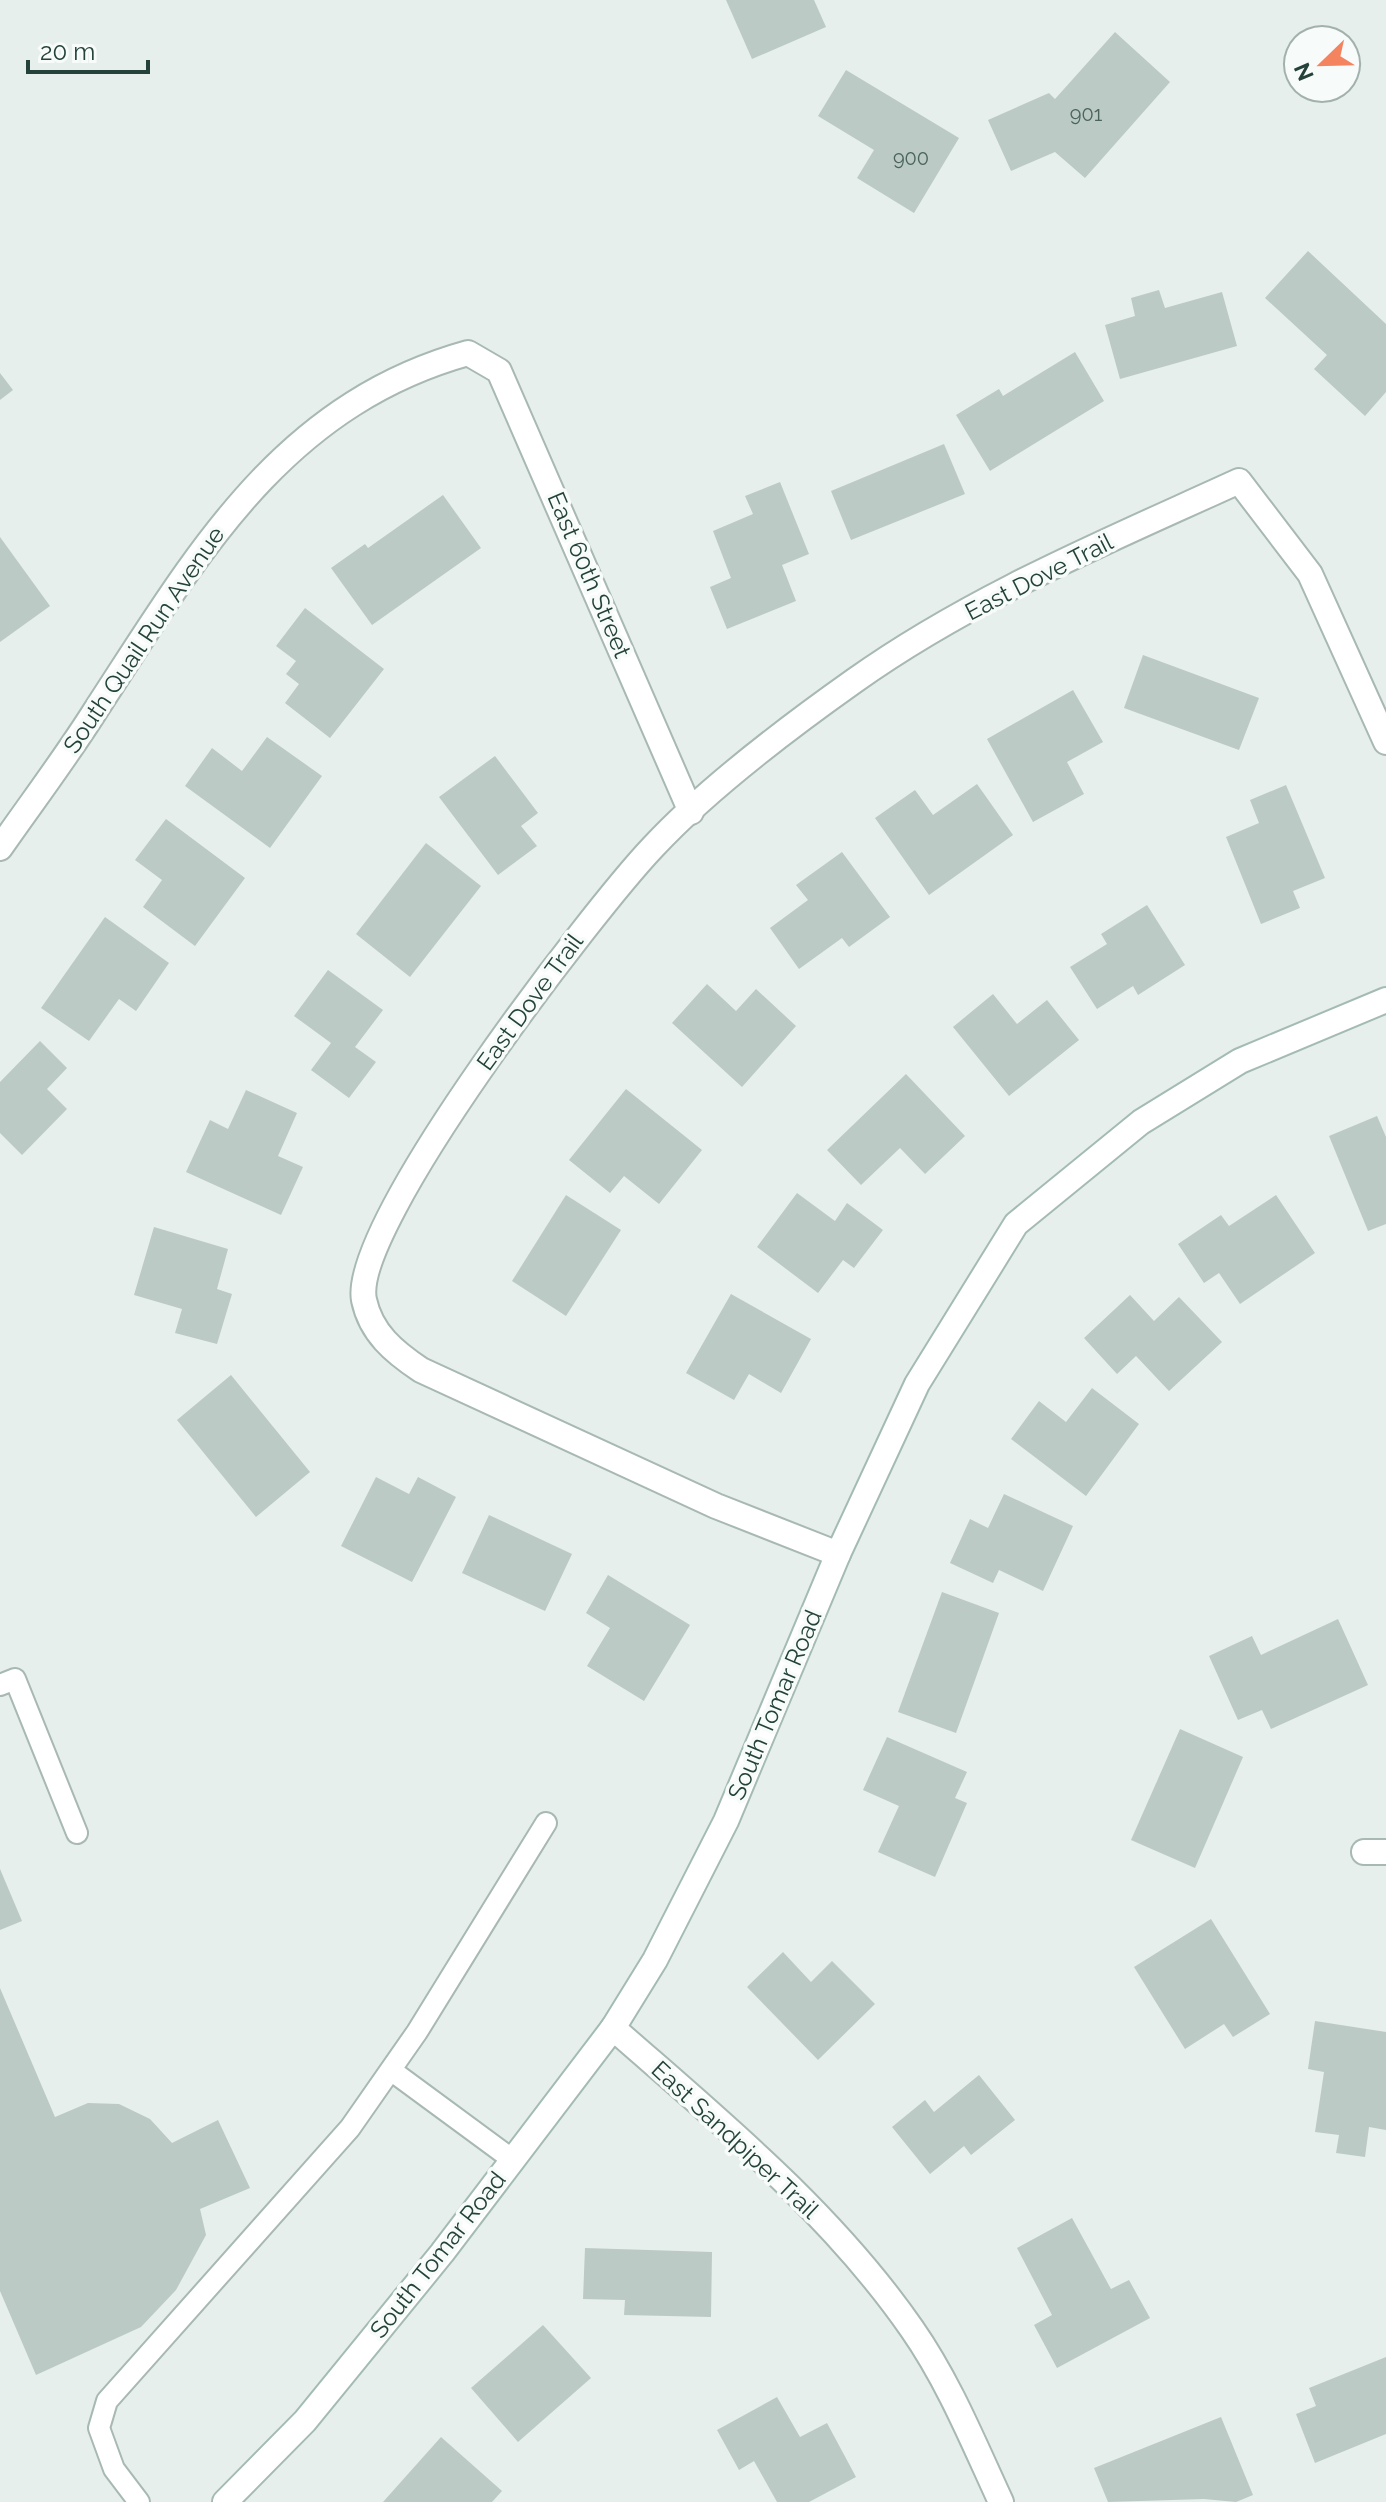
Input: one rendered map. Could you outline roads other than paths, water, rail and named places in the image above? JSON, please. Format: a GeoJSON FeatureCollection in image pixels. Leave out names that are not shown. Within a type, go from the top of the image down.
{"type":"FeatureCollection","features":[{"type":"Feature","properties":{"kind":"street","name":"East 60th Street"},"geometry":{"type":"LineString","coordinates":[[468,353],[499,371],[691,812]]}},
{"type":"Feature","properties":{"kind":"street","name":"South Quail Run Avenue"},"geometry":{"type":"LineString","coordinates":[[0,848],[95,712],[176,585],[280,458],[326,421],[386,383],[425,365],[468,353]]}},
{"type":"Feature","properties":{"kind":"street","name":"East Dove Trail"},"geometry":{"type":"LineString","coordinates":[[838,1554],[716,1506],[421,1370],[390,1350],[371,1321],[363,1297],[367,1272],[382,1235],[421,1162],[486,1060],[572,942],[654,846],[691,812],[854,680],[1008,587],[1239,481],[1310,574],[1386,742]]}},
{"type":"Feature","properties":{"kind":"street","name":"South Tomar Road"},"geometry":{"type":"LineString","coordinates":[[225,2502],[305,2421],[513,2160],[613,2028],[655,1960],[726,1821],[838,1554],[917,1384],[1016,1224],[1141,1122],[1240,1061],[1386,1000]]}},
{"type":"Feature","properties":{"kind":"street","name":"East Sandpiper Trail"},"geometry":{"type":"LineString","coordinates":[[613,2028],[786,2180],[851,2253],[913,2330],[961,2416],[1001,2502]]}},
{"type":"Feature","properties":{"kind":"lane"},"geometry":{"type":"LineString","coordinates":[[0,1685],[15,1679],[77,1833]]}},
{"type":"Feature","properties":{"kind":"lane"},"geometry":{"type":"LineString","coordinates":[[139,2502],[114,2469],[99,2428],[107,2401],[326,2157],[392,2071],[546,1823]]}},
{"type":"Feature","properties":{"kind":"lane"},"geometry":{"type":"LineString","coordinates":[[392,2071],[513,2160]]}}]}
